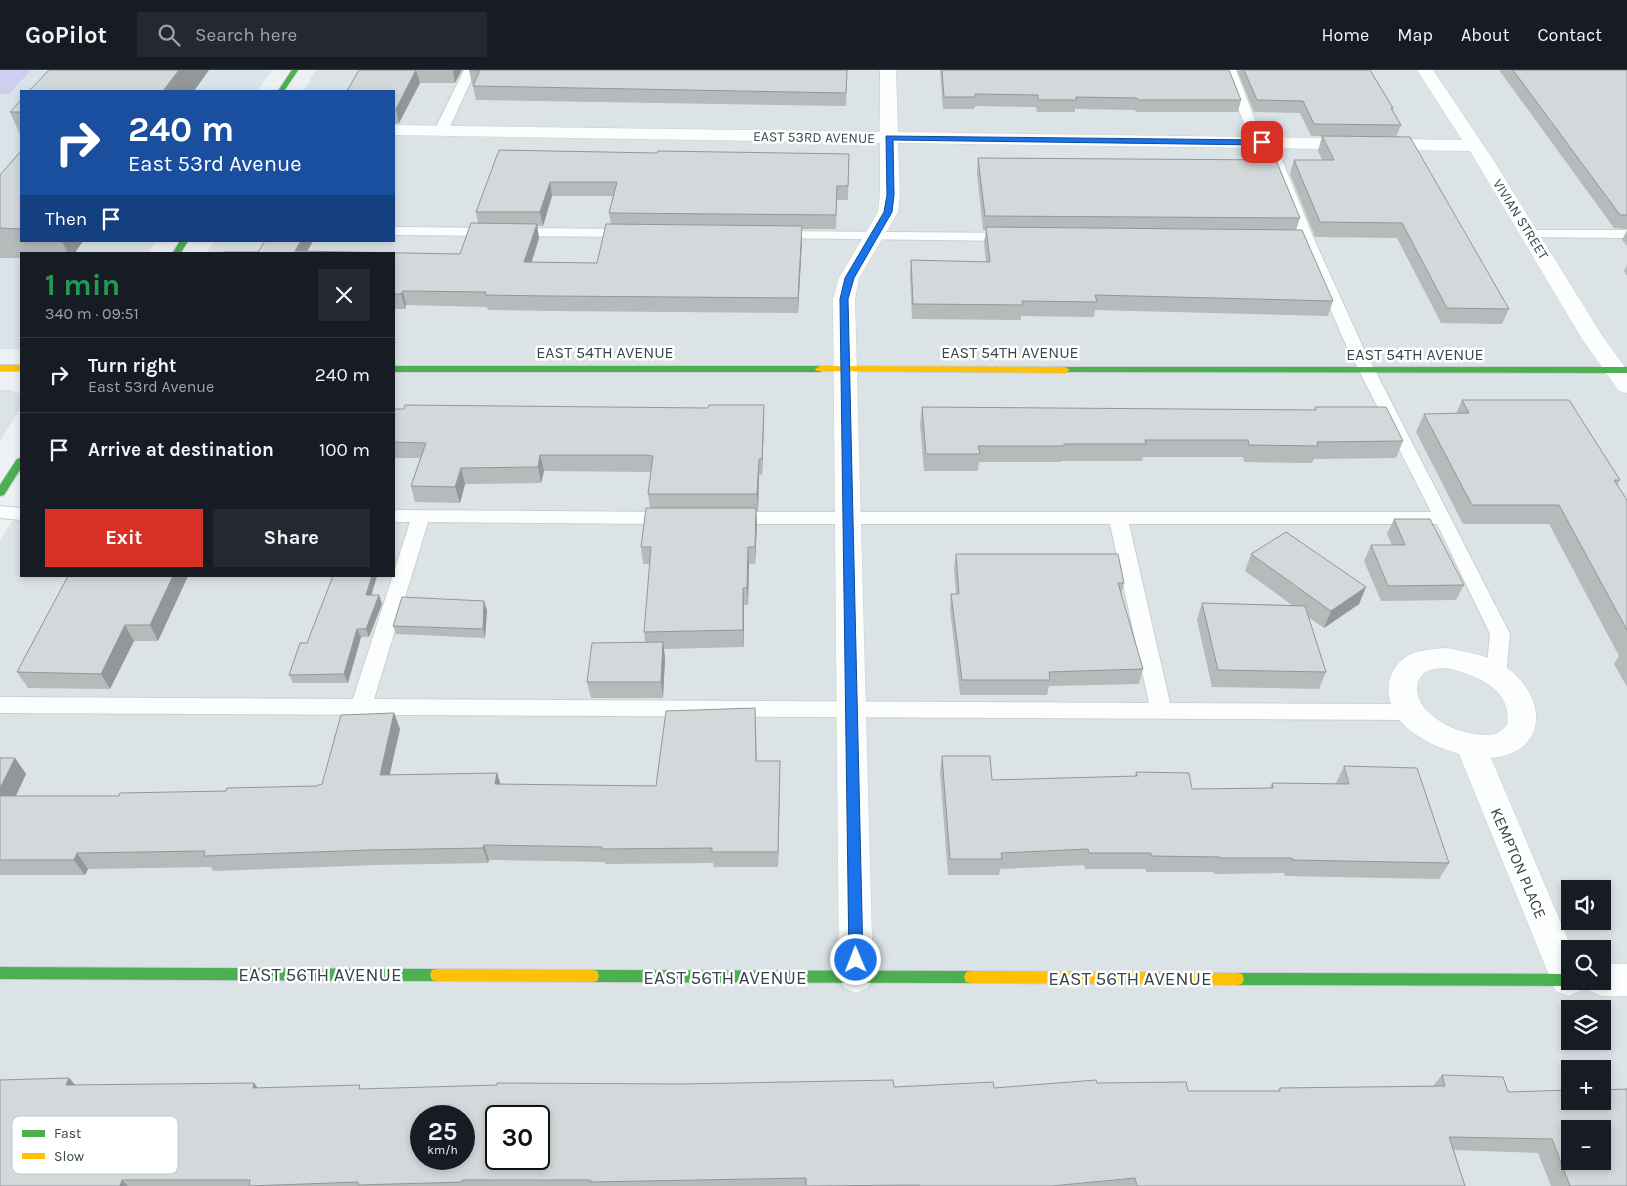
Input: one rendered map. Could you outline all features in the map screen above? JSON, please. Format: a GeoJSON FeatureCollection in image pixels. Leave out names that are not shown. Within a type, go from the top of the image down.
{"type":"FeatureCollection","features":[{"type":"Feature","properties":{"kind":"street"},"geometry":{"type":"LineString","coordinates":[[282,90],[295,70]]}},
{"type":"Feature","properties":{"kind":"street"},"geometry":{"type":"LineString","coordinates":[[856,977],[844,299],[849,278],[888,212],[890,195],[888,70]]}},
{"type":"Feature","properties":{"kind":"street","name":"VIVIAN STREET"},"geometry":{"type":"LineString","coordinates":[[1425,70],[1530,234],[1593,339],[1623,375]]}},
{"type":"Feature","properties":{"kind":"street","name":"EAST 53RD AVENUE"},"geometry":{"type":"LineString","coordinates":[[395,130],[1475,146]]}},
{"type":"Feature","properties":{"kind":"street"},"geometry":{"type":"LineString","coordinates":[[0,368],[20,368]]}},
{"type":"Feature","properties":{"kind":"street","name":"EAST 54TH AVENUE"},"geometry":{"type":"LineString","coordinates":[[395,369],[1366,370],[1623,375]]}},
{"type":"Feature","properties":{"kind":"street"},"geometry":{"type":"LineString","coordinates":[[0,493],[20,462]]}},
{"type":"Feature","properties":{"kind":"street"},"geometry":{"type":"LineString","coordinates":[[1446,658],[1472,663],[1496,674],[1514,692],[1523,709],[1522,726],[1512,739],[1494,746],[1471,746],[1446,739],[1424,727],[1410,712],[1403,696],[1403,681],[1410,669],[1424,661],[1446,658]]}},
{"type":"Feature","properties":{"kind":"street","name":"KEMPTON PLACE"},"geometry":{"type":"LineString","coordinates":[[1471,746],[1561,961]]}},
{"type":"Feature","properties":{"kind":"street","name":"EAST 56TH AVENUE"},"geometry":{"type":"LineString","coordinates":[[0,972],[1561,980]]}},
{"type":"Feature","properties":{"kind":"street"},"geometry":{"type":"LineString","coordinates":[[1611,980],[1627,980]]}},
{"type":"Feature","properties":{"kind":"lane"},"geometry":{"type":"LineString","coordinates":[[440,131],[470,70]]}},
{"type":"Feature","properties":{"kind":"lane"},"geometry":{"type":"LineString","coordinates":[[1230,70],[1252,129],[1274,157],[1307,239],[1366,370],[1443,518],[1500,634],[1496,674]]}},
{"type":"Feature","properties":{"kind":"lane"},"geometry":{"type":"LineString","coordinates":[[395,231],[642,234]]}},
{"type":"Feature","properties":{"kind":"lane"},"geometry":{"type":"LineString","coordinates":[[1530,234],[1627,234]]}},
{"type":"Feature","properties":{"kind":"lane"},"geometry":{"type":"LineString","coordinates":[[761,235],[1031,237]]}},
{"type":"Feature","properties":{"kind":"lane"},"geometry":{"type":"LineString","coordinates":[[1287,239],[1307,239]]}},
{"type":"Feature","properties":{"kind":"lane"},"geometry":{"type":"LineString","coordinates":[[0,512],[20,514]]}},
{"type":"Feature","properties":{"kind":"lane"},"geometry":{"type":"LineString","coordinates":[[395,516],[688,518]]}},
{"type":"Feature","properties":{"kind":"lane"},"geometry":{"type":"LineString","coordinates":[[361,707],[421,516]]}},
{"type":"Feature","properties":{"kind":"lane"},"geometry":{"type":"LineString","coordinates":[[708,518],[1443,518]]}},
{"type":"Feature","properties":{"kind":"lane"},"geometry":{"type":"LineString","coordinates":[[1118,518],[1161,710]]}},
{"type":"Feature","properties":{"kind":"lane"},"geometry":{"type":"LineString","coordinates":[[0,705],[1410,712]]}},
{"type":"Feature","properties":{"kind":"shaded area"},"geometry":{"type":"Polygon","coordinates":[[[0,70],[272,70],[258,90],[20,90],[20,242],[155,242],[149,252],[20,252],[20,349],[0,349],[0,70]]]}},
{"type":"Feature","properties":{"kind":"shaded area"},"geometry":{"type":"Polygon","coordinates":[[[0,70],[31,70],[9,94],[0,94],[0,70]]]}},
{"type":"Feature","properties":{"kind":"shaded area"},"geometry":{"type":"Polygon","coordinates":[[[316,70],[1627,70],[1627,1186],[0,1186],[0,541],[20,508],[20,577],[395,577],[395,252],[207,252],[213,242],[395,242],[395,90],[304,90],[316,70]]]}},
{"type":"Feature","properties":{"kind":"shaded area"},"geometry":{"type":"Polygon","coordinates":[[[0,390],[10,390],[20,394],[20,410],[0,441],[0,390]]]}},
{"type":"Feature","properties":{"kind":"building"},"geometry":{"type":"Polygon","coordinates":[[[49,70],[179,70],[164,90],[30,90],[49,70]]]}},
{"type":"Feature","properties":{"kind":"building"},"geometry":{"type":"Polygon","coordinates":[[[359,70],[416,70],[395,110],[395,90],[348,90],[359,70]]]}},
{"type":"Feature","properties":{"kind":"building"},"geometry":{"type":"Polygon","coordinates":[[[480,70],[847,70],[846,93],[473,86],[480,70]]]}},
{"type":"Feature","properties":{"kind":"building"},"geometry":{"type":"Polygon","coordinates":[[[942,70],[1229,70],[1241,100],[1138,100],[1137,98],[1076,97],[1076,100],[1038,100],[1038,95],[975,94],[975,97],[944,97],[942,70]]]}},
{"type":"Feature","properties":{"kind":"building"},"geometry":{"type":"Polygon","coordinates":[[[1244,70],[1370,70],[1401,125],[1314,124],[1303,101],[1257,100],[1244,70]]]}},
{"type":"Feature","properties":{"kind":"building"},"geometry":{"type":"Polygon","coordinates":[[[1513,70],[1627,70],[1627,215],[1620,215],[1513,70]]]}},
{"type":"Feature","properties":{"kind":"building"},"geometry":{"type":"Polygon","coordinates":[[[20,101],[20,112],[10,112],[20,101]]]}},
{"type":"Feature","properties":{"kind":"building"},"geometry":{"type":"Polygon","coordinates":[[[1322,136],[1410,137],[1509,309],[1447,308],[1402,223],[1320,222],[1294,160],[1334,160],[1322,136]]]}},
{"type":"Feature","properties":{"kind":"building"},"geometry":{"type":"Polygon","coordinates":[[[499,150],[849,154],[848,186],[837,186],[836,215],[609,213],[617,182],[550,182],[540,212],[476,212],[499,150]]]}},
{"type":"Feature","properties":{"kind":"building"},"geometry":{"type":"Polygon","coordinates":[[[20,152],[20,229],[0,228],[0,175],[20,152]]]}},
{"type":"Feature","properties":{"kind":"building"},"geometry":{"type":"Polygon","coordinates":[[[978,158],[1276,160],[1300,218],[985,216],[978,158]]]}},
{"type":"Feature","properties":{"kind":"building"},"geometry":{"type":"Polygon","coordinates":[[[471,223],[537,224],[524,262],[597,263],[606,224],[802,226],[798,298],[485,295],[486,292],[403,291],[401,294],[395,294],[395,253],[460,254],[471,223]]]}},
{"type":"Feature","properties":{"kind":"building"},"geometry":{"type":"Polygon","coordinates":[[[986,227],[1302,230],[1333,301],[1095,295],[1097,302],[1022,301],[1023,305],[913,304],[911,260],[990,262],[986,227]]]}},
{"type":"Feature","properties":{"kind":"building"},"geometry":{"type":"Polygon","coordinates":[[[264,242],[300,242],[295,251],[350,252],[258,252],[264,242]]]}},
{"type":"Feature","properties":{"kind":"building"},"geometry":{"type":"Polygon","coordinates":[[[1462,400],[1569,400],[1620,480],[1614,480],[1627,500],[1627,630],[1559,505],[1472,505],[1424,414],[1469,413],[1462,400]]]}},
{"type":"Feature","properties":{"kind":"building"},"geometry":{"type":"Polygon","coordinates":[[[405,405],[708,408],[709,405],[764,405],[762,459],[759,459],[757,494],[648,494],[653,456],[645,455],[540,455],[538,467],[461,468],[455,487],[411,486],[426,443],[395,442],[395,409],[404,409],[405,405]]]}},
{"type":"Feature","properties":{"kind":"building"},"geometry":{"type":"Polygon","coordinates":[[[922,407],[1316,410],[1315,407],[1386,407],[1403,441],[1317,442],[1318,446],[1249,445],[1248,440],[1145,440],[1146,444],[978,446],[980,454],[926,454],[922,407]]]}},
{"type":"Feature","properties":{"kind":"building"},"geometry":{"type":"Polygon","coordinates":[[[646,508],[756,508],[755,547],[748,547],[747,588],[743,588],[743,630],[644,632],[651,547],[641,547],[646,508]]]}},
{"type":"Feature","properties":{"kind":"building"},"geometry":{"type":"Polygon","coordinates":[[[1394,519],[1430,519],[1464,585],[1388,586],[1371,545],[1405,545],[1394,519]]]}},
{"type":"Feature","properties":{"kind":"building"},"geometry":{"type":"Polygon","coordinates":[[[1286,532],[1366,587],[1331,611],[1251,554],[1286,532]]]}},
{"type":"Feature","properties":{"kind":"building"},"geometry":{"type":"Polygon","coordinates":[[[956,554],[1118,554],[1124,583],[1118,583],[1143,669],[1049,672],[1050,680],[962,680],[951,594],[959,594],[956,554]]]}},
{"type":"Feature","properties":{"kind":"building"},"geometry":{"type":"Polygon","coordinates":[[[67,577],[173,577],[150,625],[125,625],[101,674],[17,672],[67,577]]]}},
{"type":"Feature","properties":{"kind":"building"},"geometry":{"type":"Polygon","coordinates":[[[333,577],[372,577],[366,595],[379,595],[366,629],[357,629],[344,674],[289,675],[300,643],[307,643],[333,577]]]}},
{"type":"Feature","properties":{"kind":"building"},"geometry":{"type":"Polygon","coordinates":[[[402,597],[484,601],[483,629],[393,626],[402,597]]]}},
{"type":"Feature","properties":{"kind":"building"},"geometry":{"type":"Polygon","coordinates":[[[1202,603],[1305,606],[1326,672],[1218,670],[1202,603]]]}},
{"type":"Feature","properties":{"kind":"building"},"geometry":{"type":"Polygon","coordinates":[[[663,642],[661,682],[587,682],[592,643],[663,642]]]}},
{"type":"Feature","properties":{"kind":"building"},"geometry":{"type":"Polygon","coordinates":[[[755,708],[756,761],[780,761],[778,852],[712,852],[712,848],[602,849],[602,847],[484,845],[483,848],[204,856],[205,851],[77,853],[74,860],[0,860],[0,796],[119,796],[120,793],[226,791],[227,788],[316,786],[322,784],[341,715],[394,713],[380,775],[497,773],[495,784],[656,786],[666,711],[755,708]]]}},
{"type":"Feature","properties":{"kind":"building"},"geometry":{"type":"Polygon","coordinates":[[[942,756],[990,756],[992,780],[1137,776],[1136,772],[1189,773],[1192,789],[1273,788],[1272,783],[1349,784],[1344,766],[1417,768],[1449,863],[1151,856],[1151,853],[1089,853],[1088,849],[1001,853],[1002,859],[950,859],[942,756]]]}},
{"type":"Feature","properties":{"kind":"building"},"geometry":{"type":"Polygon","coordinates":[[[0,758],[15,758],[0,788],[0,758]]]}},
{"type":"Feature","properties":{"kind":"building"},"geometry":{"type":"Polygon","coordinates":[[[1442,1075],[1503,1077],[1508,1092],[1561,1090],[1561,1110],[1611,1110],[1611,1090],[1627,1089],[1627,1186],[1570,1186],[1564,1170],[1611,1170],[1611,1120],[1561,1120],[1561,1162],[1552,1139],[1449,1137],[1465,1186],[1137,1186],[1135,1178],[1051,1186],[806,1186],[806,1178],[590,1182],[591,1180],[462,1180],[462,1182],[358,1185],[358,1182],[249,1186],[250,1180],[122,1180],[120,1186],[0,1186],[0,1080],[69,1078],[66,1085],[254,1083],[253,1088],[360,1085],[359,1089],[497,1085],[497,1083],[683,1084],[893,1080],[894,1087],[993,1082],[994,1088],[1096,1080],[1097,1083],[1186,1082],[1188,1091],[1280,1091],[1280,1088],[1445,1086],[1442,1075]]]}},
{"type":"Feature","properties":{"kind":"traffic: fast"},"geometry":{"type":"LineString","coordinates":[[282,90],[295,70]]}},
{"type":"Feature","properties":{"kind":"traffic: fast"},"geometry":{"type":"LineString","coordinates":[[177,252],[183,242]]}},
{"type":"Feature","properties":{"kind":"traffic: fast"},"geometry":{"type":"LineString","coordinates":[[395,369],[820,369]]}},
{"type":"Feature","properties":{"kind":"traffic: fast"},"geometry":{"type":"LineString","coordinates":[[1065,370],[1627,370]]}},
{"type":"Feature","properties":{"kind":"traffic: fast"},"geometry":{"type":"LineString","coordinates":[[0,493],[20,463]]}},
{"type":"Feature","properties":{"kind":"traffic: fast"},"geometry":{"type":"LineString","coordinates":[[0,973],[437,975]]}},
{"type":"Feature","properties":{"kind":"traffic: fast"},"geometry":{"type":"LineString","coordinates":[[592,976],[971,977]]}},
{"type":"Feature","properties":{"kind":"traffic: fast"},"geometry":{"type":"LineString","coordinates":[[1237,979],[1561,980]]}},
{"type":"Feature","properties":{"kind":"traffic: slow"},"geometry":{"type":"LineString","coordinates":[[0,368],[20,368]]}},
{"type":"Feature","properties":{"kind":"traffic: slow"},"geometry":{"type":"LineString","coordinates":[[820,369],[1065,370]]}},
{"type":"Feature","properties":{"kind":"traffic: slow"},"geometry":{"type":"LineString","coordinates":[[437,975],[592,976]]}},
{"type":"Feature","properties":{"kind":"traffic: slow"},"geometry":{"type":"LineString","coordinates":[[971,977],[1237,979]]}},
{"type":"Feature","properties":{"kind":"route"},"geometry":{"type":"LineString","coordinates":[[856,960],[844,299],[849,278],[888,212],[890,195],[889,138],[1262,142]]}}]}
